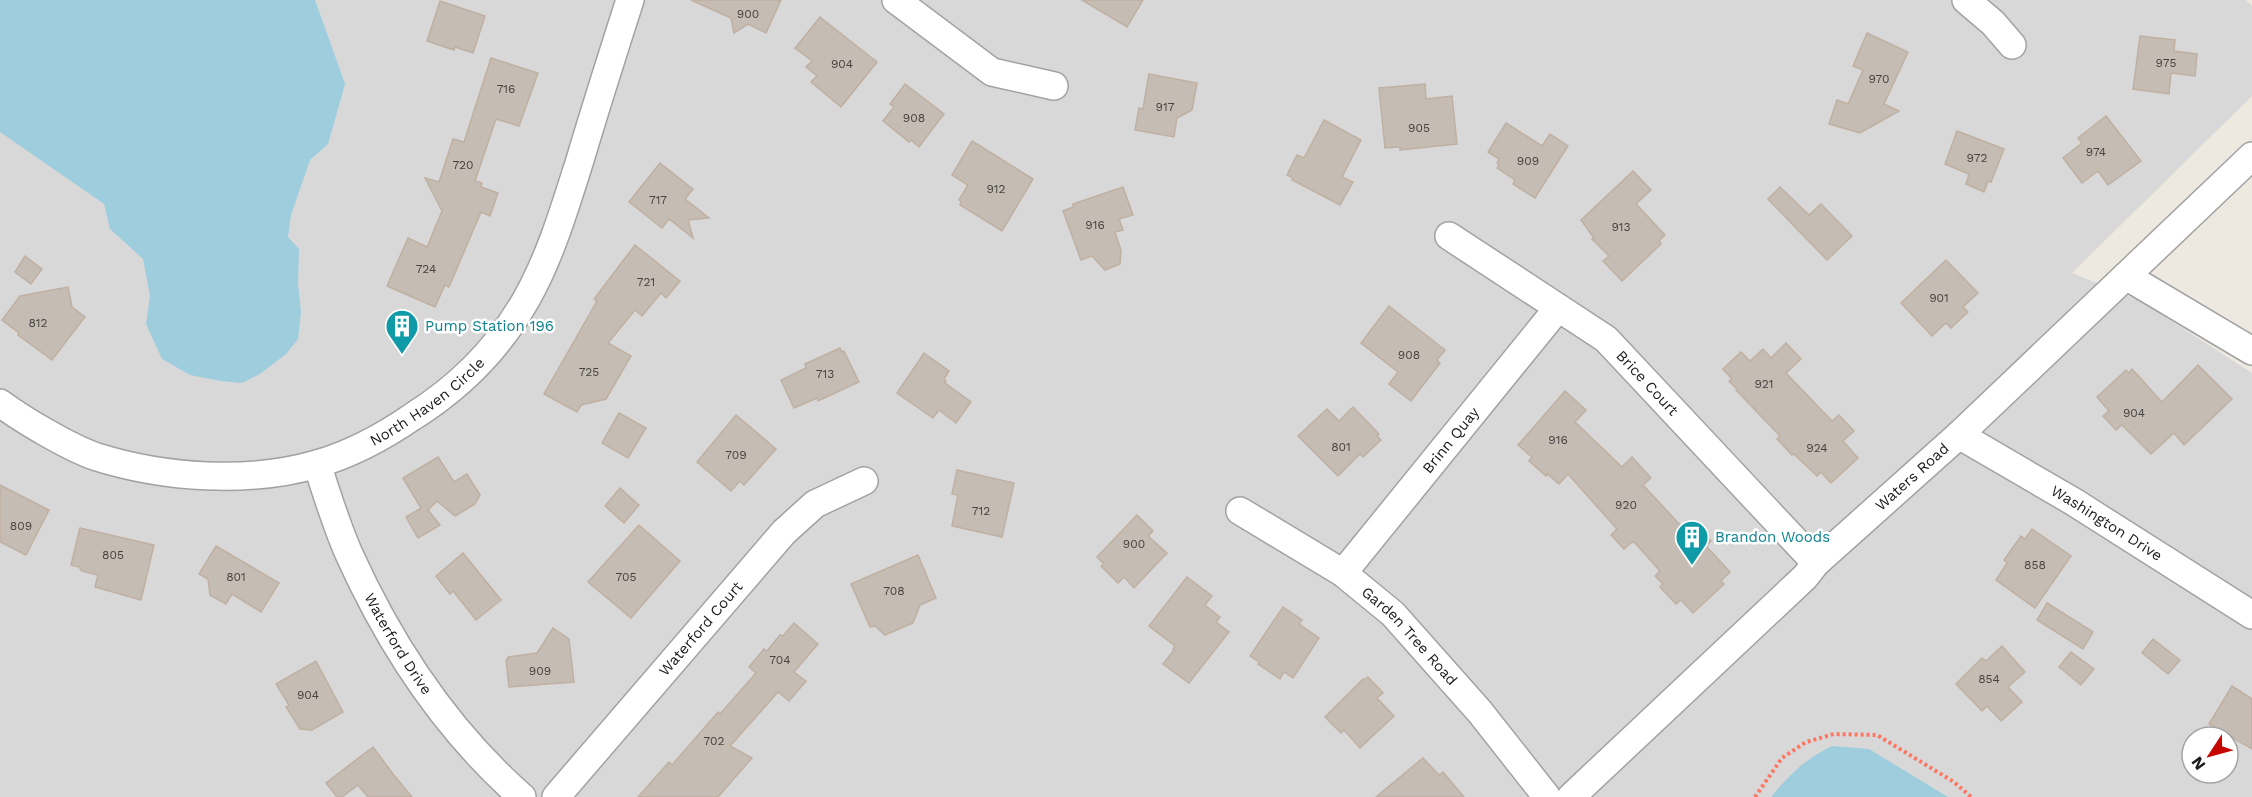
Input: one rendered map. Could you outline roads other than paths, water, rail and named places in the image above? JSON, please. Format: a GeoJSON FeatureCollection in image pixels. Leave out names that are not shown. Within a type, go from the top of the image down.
{"type":"FeatureCollection","features":[{"type":"Feature","properties":{"kind":"street","name":"North Haven Circle"},"geometry":{"type":"LineString","coordinates":[[0,403],[50,434],[95,457],[163,473],[234,476],[296,470],[317,464],[360,448],[434,404],[474,369],[507,329],[526,300],[541,270],[561,221],[630,0]]}},
{"type":"Feature","properties":{"kind":"street"},"geometry":{"type":"LineString","coordinates":[[896,0],[992,72],[1054,86]]}},
{"type":"Feature","properties":{"kind":"street"},"geometry":{"type":"LineString","coordinates":[[1966,0],[1993,23],[2012,45]]}},
{"type":"Feature","properties":{"kind":"street","name":"Waters Road"},"geometry":{"type":"LineString","coordinates":[[1571,797],[1816,564],[1959,435],[2252,156]]}},
{"type":"Feature","properties":{"kind":"street","name":"Brice Court"},"geometry":{"type":"LineString","coordinates":[[1449,236],[1606,339],[1816,564]]}},
{"type":"Feature","properties":{"kind":"street"},"geometry":{"type":"LineString","coordinates":[[2126,276],[2252,351]]}},
{"type":"Feature","properties":{"kind":"street","name":"Brinn Quay"},"geometry":{"type":"LineString","coordinates":[[1343,573],[1558,308]]}},
{"type":"Feature","properties":{"kind":"street","name":"Washington Drive"},"geometry":{"type":"LineString","coordinates":[[1959,435],[2073,502],[2252,615]]}},
{"type":"Feature","properties":{"kind":"street","name":"Waterford Drive"},"geometry":{"type":"LineString","coordinates":[[317,464],[349,553],[391,635],[419,680],[458,733],[522,797]]}},
{"type":"Feature","properties":{"kind":"street","name":"Waterford Court"},"geometry":{"type":"LineString","coordinates":[[556,797],[784,532],[815,504],[864,481]]}},
{"type":"Feature","properties":{"kind":"street","name":"Garden Tree Road"},"geometry":{"type":"LineString","coordinates":[[1240,511],[1343,573],[1393,614],[1480,712],[1547,797]]}},
{"type":"Feature","properties":{"kind":"water"},"geometry":{"type":"Polygon","coordinates":[[[0,0],[315,0],[345,84],[328,144],[310,160],[291,215],[288,237],[299,249],[298,284],[301,312],[298,339],[286,354],[260,374],[242,383],[221,381],[190,375],[162,359],[146,324],[150,296],[143,259],[110,229],[104,204],[0,132],[0,0]]]}},
{"type":"Feature","properties":{"kind":"water"},"geometry":{"type":"Polygon","coordinates":[[[1832,746],[1869,749],[1948,797],[1771,797],[1813,756],[1832,746]]]}},
{"type":"Feature","properties":{"kind":"place","name":"Pump Station 196"},"geometry":{"type":"Point","coordinates":[402,355]}},
{"type":"Feature","properties":{"kind":"place","name":"Brandon Woods"},"geometry":{"type":"Point","coordinates":[1692,566]}}]}
